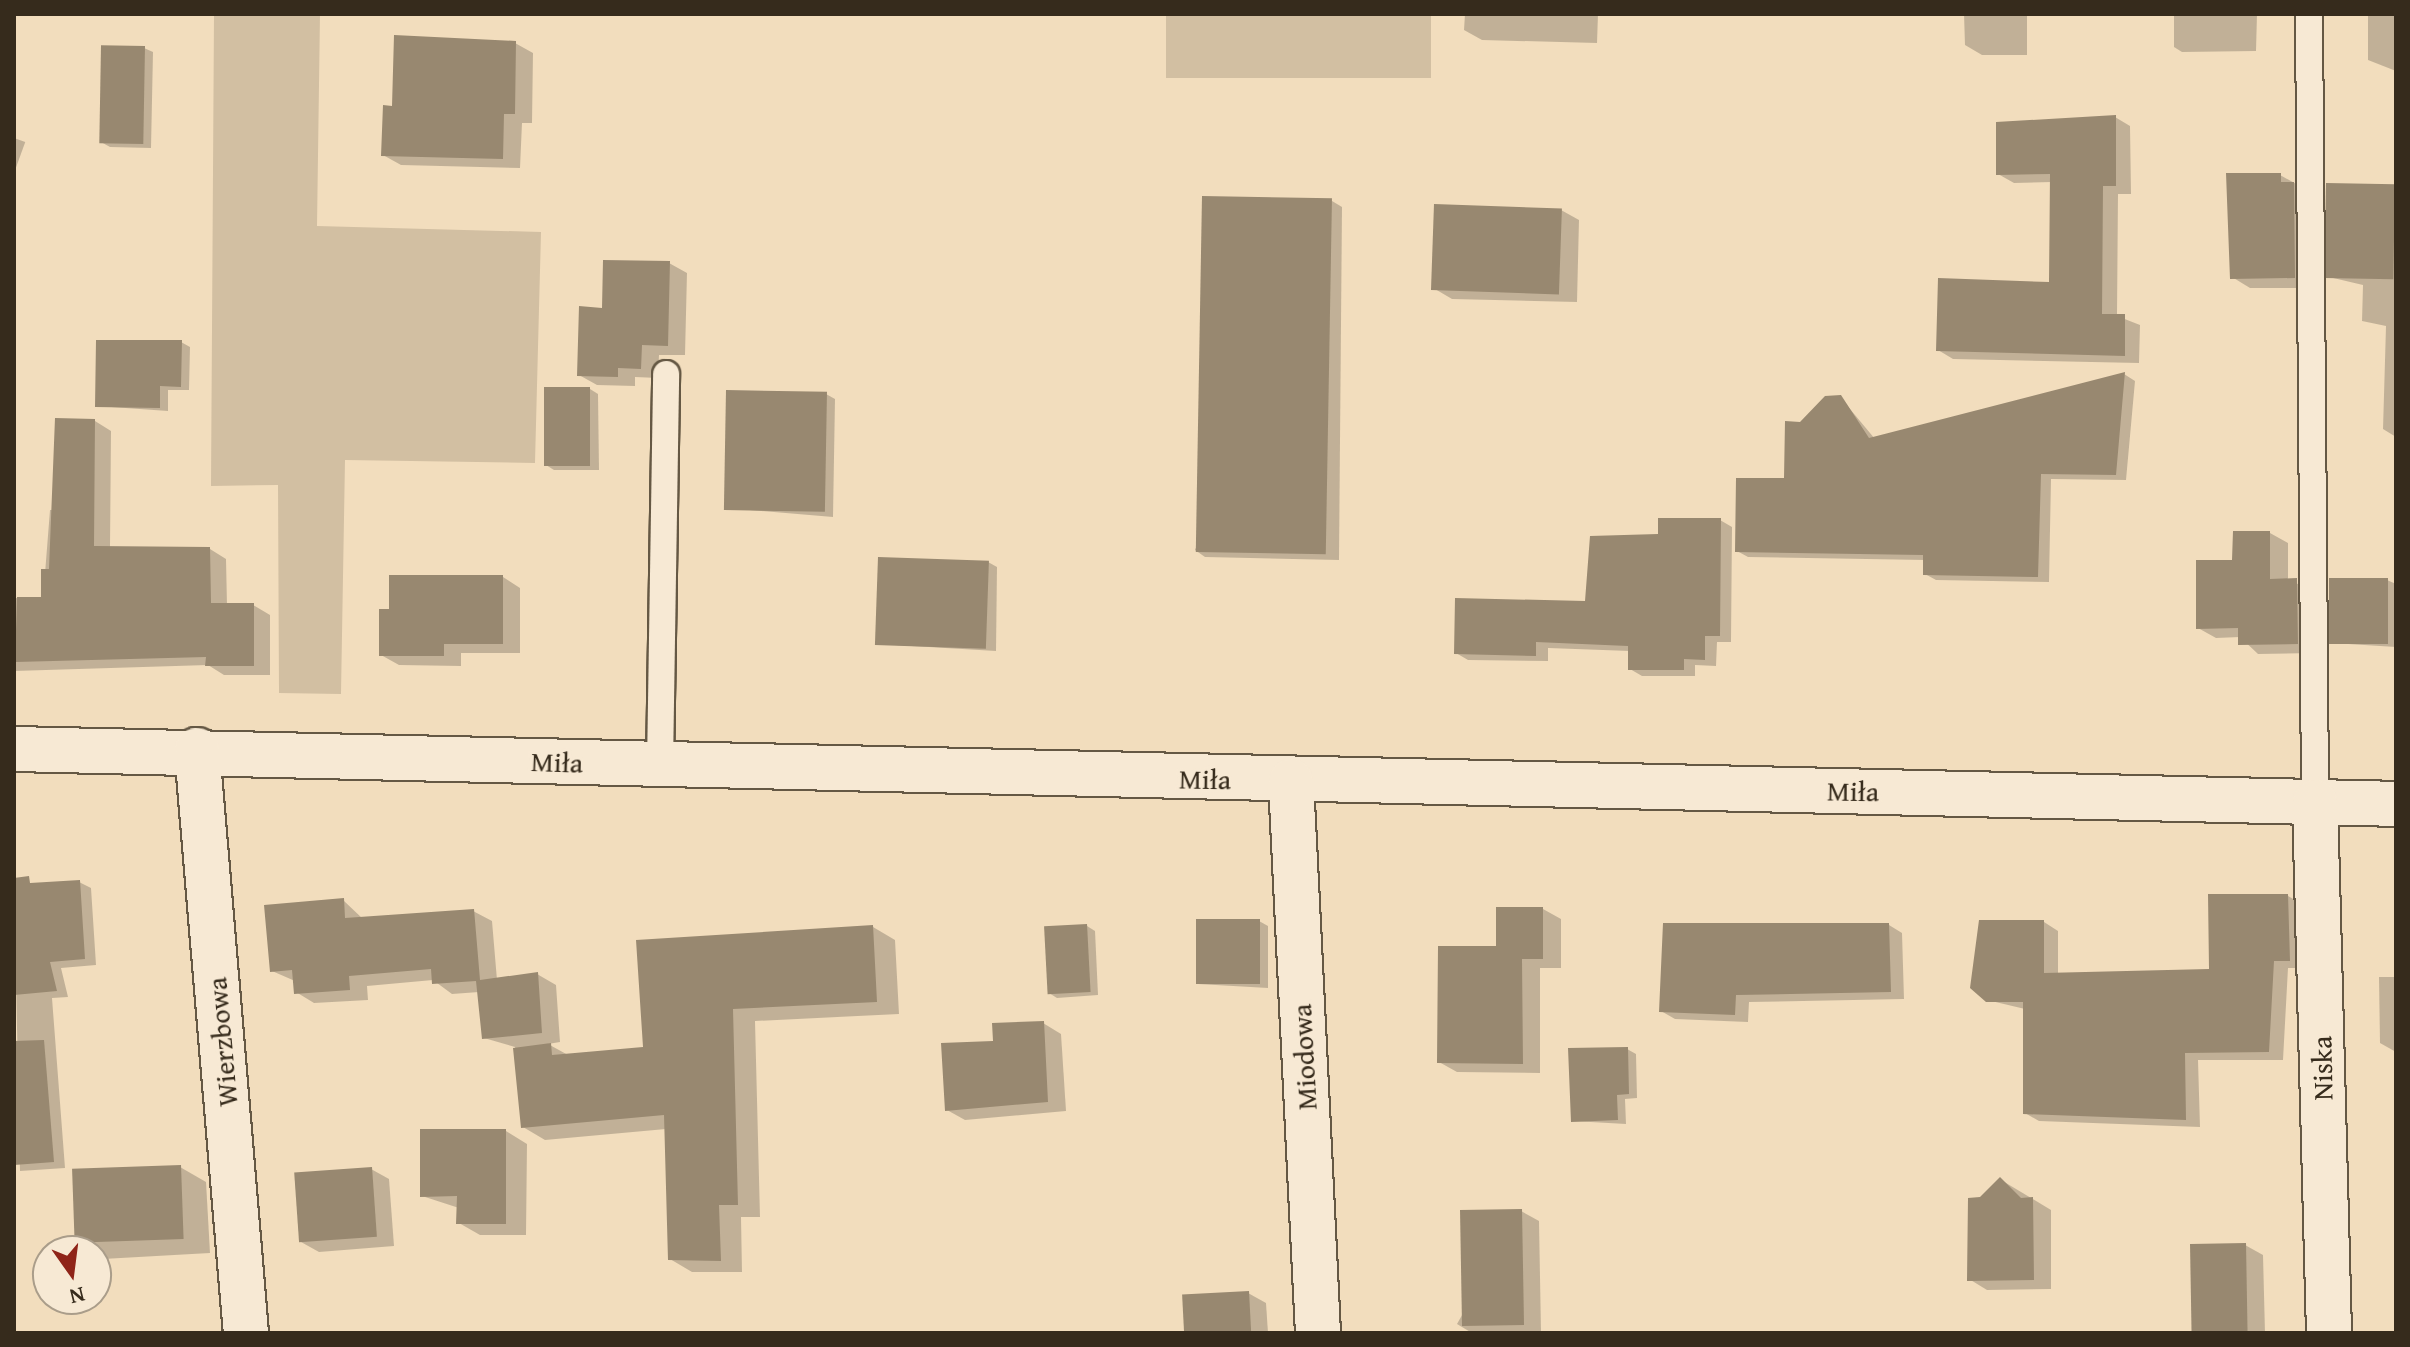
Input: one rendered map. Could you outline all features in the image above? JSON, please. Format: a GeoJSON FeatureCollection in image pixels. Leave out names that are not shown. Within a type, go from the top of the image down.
{"type":"FeatureCollection","features":[{"type":"Feature","properties":{"kind":"street","name":"Miła"},"geometry":{"type":"LineString","coordinates":[[14,749],[197,750],[660,766],[2396,804]]}},
{"type":"Feature","properties":{"kind":"street","name":"Wierzbowa"},"geometry":{"type":"LineString","coordinates":[[197,750],[246,1333]]}},
{"type":"Feature","properties":{"kind":"street","name":"Miodowa"},"geometry":{"type":"LineString","coordinates":[[1291,781],[1318,1333]]}},
{"type":"Feature","properties":{"kind":"street","name":"Niska"},"geometry":{"type":"LineString","coordinates":[[2315,802],[2329,1333]]}},
{"type":"Feature","properties":{"kind":"lane"},"geometry":{"type":"LineString","coordinates":[[2309,14],[2315,802]]}},
{"type":"Feature","properties":{"kind":"lane"},"geometry":{"type":"LineString","coordinates":[[660,766],[666,374]]}},
{"type":"Feature","properties":{"kind":"shaded area"},"geometry":{"type":"Polygon","coordinates":[[[214,14],[320,14],[317,226],[541,232],[535,463],[345,460],[341,694],[279,693],[278,485],[211,486],[214,14]]]}},
{"type":"Feature","properties":{"kind":"shaded area"},"geometry":{"type":"Polygon","coordinates":[[[1166,14],[1431,14],[1431,78],[1166,78],[1166,14]]]}},
{"type":"Feature","properties":{"kind":"building"},"geometry":{"type":"Polygon","coordinates":[[[394,35],[516,41],[515,114],[504,114],[503,159],[381,156],[383,105],[392,106],[394,35]]]}},
{"type":"Feature","properties":{"kind":"building"},"geometry":{"type":"Polygon","coordinates":[[[101,45],[145,46],[143,144],[99,143],[101,45]]]}},
{"type":"Feature","properties":{"kind":"building"},"geometry":{"type":"Polygon","coordinates":[[[2116,115],[2116,186],[2103,186],[2102,314],[2125,314],[2125,356],[1936,351],[1938,278],[2049,282],[2050,174],[1996,175],[1996,122],[2116,115]]]}},
{"type":"Feature","properties":{"kind":"building"},"geometry":{"type":"Polygon","coordinates":[[[2226,173],[2281,173],[2281,182],[2294,182],[2295,278],[2230,279],[2226,173]]]}},
{"type":"Feature","properties":{"kind":"building"},"geometry":{"type":"Polygon","coordinates":[[[2326,183],[2395,184],[2393,279],[2324,278],[2326,183]]]}},
{"type":"Feature","properties":{"kind":"building"},"geometry":{"type":"Polygon","coordinates":[[[1202,196],[1332,198],[1326,554],[1196,552],[1202,196]]]}},
{"type":"Feature","properties":{"kind":"building"},"geometry":{"type":"Polygon","coordinates":[[[1434,204],[1562,208],[1559,294],[1431,290],[1434,204]]]}},
{"type":"Feature","properties":{"kind":"building"},"geometry":{"type":"Polygon","coordinates":[[[603,260],[670,261],[668,346],[642,345],[641,369],[618,368],[618,377],[577,376],[579,306],[602,308],[603,260]]]}},
{"type":"Feature","properties":{"kind":"building"},"geometry":{"type":"Polygon","coordinates":[[[96,340],[182,340],[181,387],[160,386],[160,408],[95,407],[96,340]]]}},
{"type":"Feature","properties":{"kind":"building"},"geometry":{"type":"Polygon","coordinates":[[[2125,372],[2116,475],[2041,474],[2038,577],[1923,575],[1923,555],[1735,552],[1736,478],[1784,478],[1785,421],[1800,422],[1825,396],[1841,395],[1869,438],[2125,372]]]}},
{"type":"Feature","properties":{"kind":"building"},"geometry":{"type":"Polygon","coordinates":[[[544,387],[590,387],[590,466],[544,466],[544,387]]]}},
{"type":"Feature","properties":{"kind":"building"},"geometry":{"type":"Polygon","coordinates":[[[726,390],[827,392],[825,512],[724,510],[726,390]]]}},
{"type":"Feature","properties":{"kind":"building"},"geometry":{"type":"Polygon","coordinates":[[[55,418],[95,419],[94,546],[210,547],[211,603],[254,603],[254,666],[205,666],[206,657],[15,662],[17,597],[41,597],[41,569],[49,569],[55,418]]]}},
{"type":"Feature","properties":{"kind":"building"},"geometry":{"type":"Polygon","coordinates":[[[1658,518],[1721,518],[1720,636],[1705,636],[1705,660],[1684,659],[1684,670],[1628,670],[1628,646],[1536,642],[1536,656],[1454,654],[1455,598],[1585,601],[1590,536],[1658,534],[1658,518]]]}},
{"type":"Feature","properties":{"kind":"building"},"geometry":{"type":"Polygon","coordinates":[[[2233,531],[2270,531],[2270,579],[2297,578],[2298,644],[2238,645],[2238,628],[2196,629],[2196,560],[2232,560],[2233,531]]]}},
{"type":"Feature","properties":{"kind":"building"},"geometry":{"type":"Polygon","coordinates":[[[878,557],[989,561],[986,649],[875,645],[878,557]]]}},
{"type":"Feature","properties":{"kind":"building"},"geometry":{"type":"Polygon","coordinates":[[[389,575],[503,575],[503,644],[444,644],[444,656],[379,656],[379,609],[389,609],[389,575]]]}},
{"type":"Feature","properties":{"kind":"building"},"geometry":{"type":"Polygon","coordinates":[[[2329,578],[2388,578],[2388,644],[2329,644],[2329,578]]]}},
{"type":"Feature","properties":{"kind":"building"},"geometry":{"type":"Polygon","coordinates":[[[29,876],[30,883],[80,880],[85,959],[50,962],[57,991],[14,995],[14,878],[29,876]]]}},
{"type":"Feature","properties":{"kind":"building"},"geometry":{"type":"Polygon","coordinates":[[[2208,894],[2288,894],[2290,961],[2274,961],[2269,1052],[2185,1053],[2186,1120],[2023,1114],[2023,1002],[1986,1002],[1970,988],[1979,920],[2044,920],[2044,973],[2209,969],[2208,894]]]}},
{"type":"Feature","properties":{"kind":"building"},"geometry":{"type":"Polygon","coordinates":[[[344,898],[345,918],[474,909],[480,980],[538,972],[542,1033],[482,1039],[476,981],[432,984],[431,969],[349,976],[350,990],[294,994],[292,970],[270,972],[264,905],[344,898]]]}},
{"type":"Feature","properties":{"kind":"building"},"geometry":{"type":"Polygon","coordinates":[[[1496,907],[1543,907],[1543,959],[1522,959],[1523,1064],[1437,1063],[1438,946],[1496,946],[1496,907]]]}},
{"type":"Feature","properties":{"kind":"building"},"geometry":{"type":"Polygon","coordinates":[[[1196,919],[1260,919],[1260,984],[1196,984],[1196,919]]]}},
{"type":"Feature","properties":{"kind":"building"},"geometry":{"type":"Polygon","coordinates":[[[1663,923],[1889,923],[1891,992],[1736,995],[1735,1015],[1659,1012],[1663,923]]]}},
{"type":"Feature","properties":{"kind":"building"},"geometry":{"type":"Polygon","coordinates":[[[1087,924],[1091,992],[1048,994],[1044,926],[1087,924]]]}},
{"type":"Feature","properties":{"kind":"building"},"geometry":{"type":"Polygon","coordinates":[[[873,925],[877,1002],[733,1009],[738,1205],[719,1205],[721,1261],[668,1260],[664,1115],[521,1128],[513,1048],[551,1043],[552,1055],[643,1047],[636,940],[873,925]]]}},
{"type":"Feature","properties":{"kind":"building"},"geometry":{"type":"Polygon","coordinates":[[[1044,1021],[1048,1102],[945,1111],[941,1043],[993,1041],[992,1023],[1044,1021]]]}},
{"type":"Feature","properties":{"kind":"building"},"geometry":{"type":"Polygon","coordinates":[[[44,1040],[54,1162],[14,1165],[14,1041],[44,1040]]]}},
{"type":"Feature","properties":{"kind":"building"},"geometry":{"type":"Polygon","coordinates":[[[1628,1047],[1629,1094],[1617,1095],[1618,1120],[1571,1122],[1568,1048],[1628,1047]]]}},
{"type":"Feature","properties":{"kind":"building"},"geometry":{"type":"Polygon","coordinates":[[[420,1129],[506,1129],[506,1224],[456,1224],[457,1196],[420,1197],[420,1129]]]}},
{"type":"Feature","properties":{"kind":"building"},"geometry":{"type":"Polygon","coordinates":[[[181,1165],[184,1239],[112,1241],[112,1235],[74,1235],[72,1169],[181,1165]]]}},
{"type":"Feature","properties":{"kind":"building"},"geometry":{"type":"Polygon","coordinates":[[[372,1167],[377,1237],[299,1242],[294,1172],[372,1167]]]}},
{"type":"Feature","properties":{"kind":"building"},"geometry":{"type":"Polygon","coordinates":[[[2000,1177],[2021,1198],[2033,1197],[2034,1280],[1967,1281],[1968,1198],[1980,1197],[2000,1177]]]}},
{"type":"Feature","properties":{"kind":"building"},"geometry":{"type":"Polygon","coordinates":[[[1522,1209],[1524,1325],[1462,1326],[1460,1210],[1522,1209]]]}},
{"type":"Feature","properties":{"kind":"building"},"geometry":{"type":"Polygon","coordinates":[[[2246,1243],[2248,1333],[2192,1333],[2190,1244],[2246,1243]]]}},
{"type":"Feature","properties":{"kind":"building"},"geometry":{"type":"Polygon","coordinates":[[[1249,1291],[1251,1333],[1184,1333],[1182,1295],[1249,1291]]]}}]}
